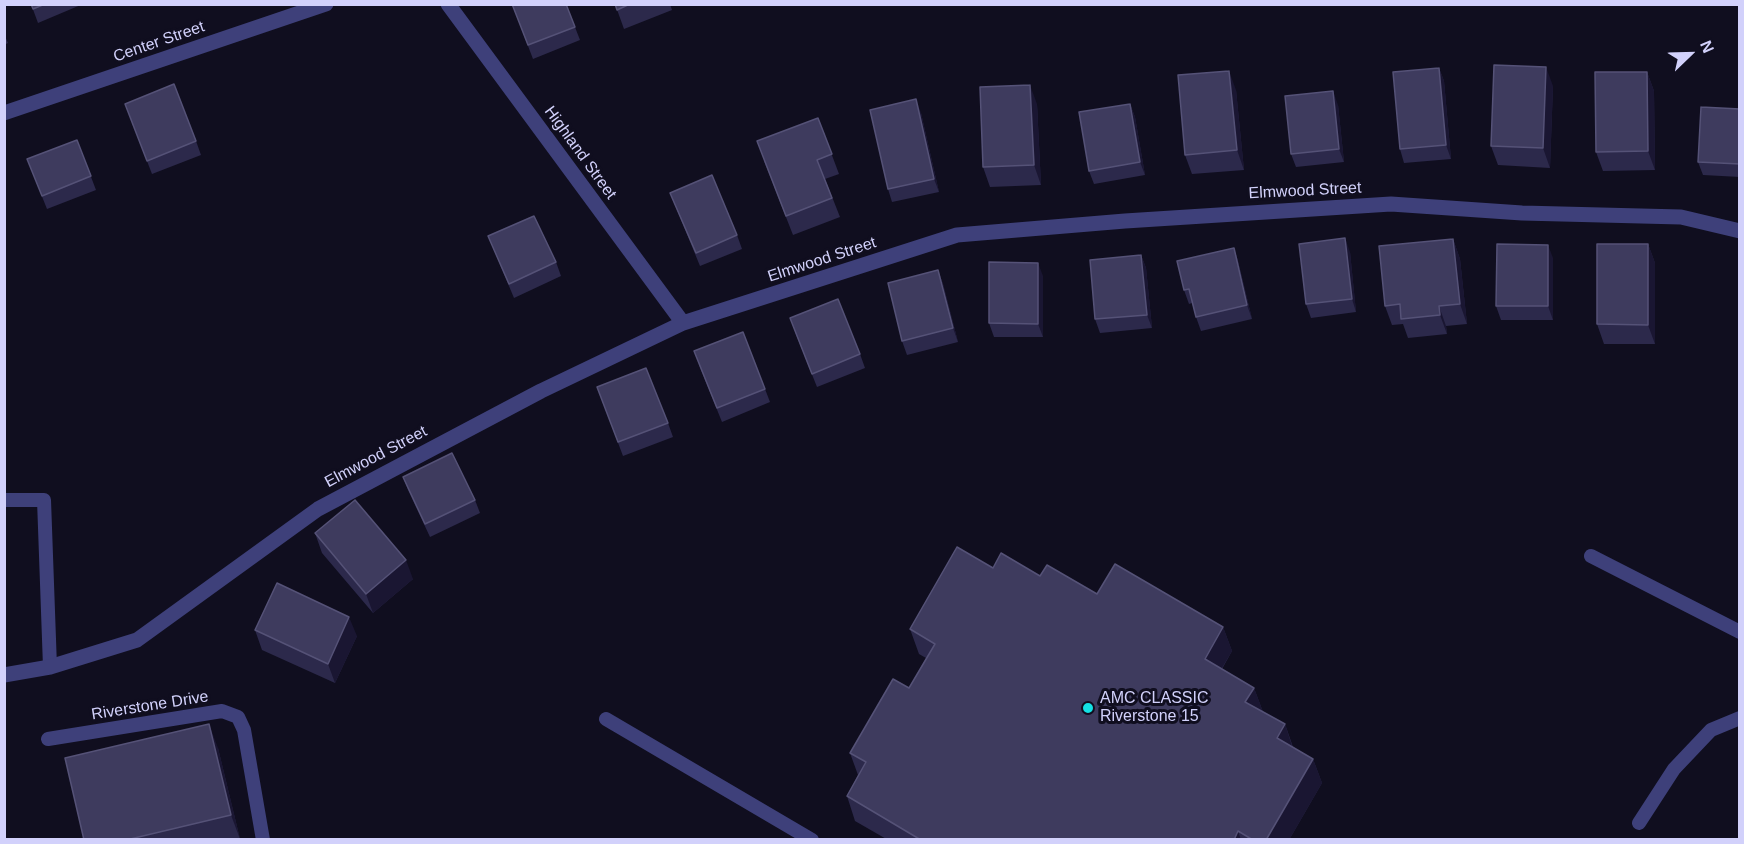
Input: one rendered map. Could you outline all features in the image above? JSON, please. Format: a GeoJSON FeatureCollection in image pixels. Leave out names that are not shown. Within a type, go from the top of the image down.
{"type":"FeatureCollection","features":[{"type":"Feature","properties":{"kind":"street","name":"Center Street"},"geometry":{"type":"LineString","coordinates":[[4,113],[326,4]]}},
{"type":"Feature","properties":{"kind":"street","name":"Highland Street"},"geometry":{"type":"LineString","coordinates":[[448,4],[683,323]]}},
{"type":"Feature","properties":{"kind":"street","name":"Elmwood Street"},"geometry":{"type":"LineString","coordinates":[[4,675],[50,667],[137,640],[318,509],[541,391],[683,323],[957,235],[1125,220],[1391,204],[1522,213],[1681,217],[1740,231]]}},
{"type":"Feature","properties":{"kind":"lane"},"geometry":{"type":"LineString","coordinates":[[4,500],[44,500],[50,667]]}},
{"type":"Feature","properties":{"kind":"lane"},"geometry":{"type":"LineString","coordinates":[[1591,556],[1740,632]]}},
{"type":"Feature","properties":{"kind":"lane","name":"Riverstone Drive"},"geometry":{"type":"LineString","coordinates":[[48,739],[222,711],[238,717],[244,730],[263,840]]}},
{"type":"Feature","properties":{"kind":"lane"},"geometry":{"type":"LineString","coordinates":[[1639,823],[1674,769],[1712,730],[1740,718]]}},
{"type":"Feature","properties":{"kind":"lane"},"geometry":{"type":"LineString","coordinates":[[606,719],[812,840]]}},
{"type":"Feature","properties":{"kind":"building"},"geometry":{"type":"Polygon","coordinates":[[[31,4],[45,4],[33,9],[31,4]]]}},
{"type":"Feature","properties":{"kind":"building"},"geometry":{"type":"Polygon","coordinates":[[[512,4],[566,4],[575,27],[528,45],[512,4]]]}},
{"type":"Feature","properties":{"kind":"building"},"geometry":{"type":"Polygon","coordinates":[[[615,4],[630,4],[617,10],[615,4]]]}},
{"type":"Feature","properties":{"kind":"building"},"geometry":{"type":"Polygon","coordinates":[[[1494,65],[1546,67],[1543,148],[1491,146],[1494,65]]]}},
{"type":"Feature","properties":{"kind":"building"},"geometry":{"type":"Polygon","coordinates":[[[1439,68],[1446,145],[1400,149],[1393,72],[1439,68]]]}},
{"type":"Feature","properties":{"kind":"building"},"geometry":{"type":"Polygon","coordinates":[[[1229,71],[1237,150],[1185,155],[1178,75],[1229,71]]]}},
{"type":"Feature","properties":{"kind":"building"},"geometry":{"type":"Polygon","coordinates":[[[1595,72],[1647,72],[1648,151],[1596,152],[1595,72]]]}},
{"type":"Feature","properties":{"kind":"building"},"geometry":{"type":"Polygon","coordinates":[[[174,84],[196,141],[147,161],[125,104],[174,84]]]}},
{"type":"Feature","properties":{"kind":"building"},"geometry":{"type":"Polygon","coordinates":[[[1030,85],[1034,165],[983,167],[980,87],[1030,85]]]}},
{"type":"Feature","properties":{"kind":"building"},"geometry":{"type":"Polygon","coordinates":[[[1333,91],[1339,149],[1291,154],[1285,96],[1333,91]]]}},
{"type":"Feature","properties":{"kind":"building"},"geometry":{"type":"Polygon","coordinates":[[[916,99],[934,179],[888,189],[870,110],[916,99]]]}},
{"type":"Feature","properties":{"kind":"building"},"geometry":{"type":"Polygon","coordinates":[[[1130,104],[1140,162],[1089,171],[1079,112],[1130,104]]]}},
{"type":"Feature","properties":{"kind":"building"},"geometry":{"type":"Polygon","coordinates":[[[1701,107],[1740,109],[1740,164],[1698,162],[1701,107]]]}},
{"type":"Feature","properties":{"kind":"building"},"geometry":{"type":"Polygon","coordinates":[[[818,118],[832,154],[817,160],[832,198],[786,216],[757,141],[818,118]]]}},
{"type":"Feature","properties":{"kind":"building"},"geometry":{"type":"Polygon","coordinates":[[[77,140],[91,176],[42,196],[27,159],[77,140]]]}},
{"type":"Feature","properties":{"kind":"building"},"geometry":{"type":"Polygon","coordinates":[[[712,175],[737,235],[696,253],[670,193],[712,175]]]}},
{"type":"Feature","properties":{"kind":"building"},"geometry":{"type":"Polygon","coordinates":[[[534,216],[556,262],[509,284],[488,236],[534,216]]]}},
{"type":"Feature","properties":{"kind":"building"},"geometry":{"type":"Polygon","coordinates":[[[1345,238],[1352,299],[1306,304],[1299,244],[1345,238]]]}},
{"type":"Feature","properties":{"kind":"building"},"geometry":{"type":"Polygon","coordinates":[[[1453,239],[1460,304],[1439,306],[1440,315],[1401,319],[1400,304],[1385,306],[1379,246],[1453,239]]]}},
{"type":"Feature","properties":{"kind":"building"},"geometry":{"type":"Polygon","coordinates":[[[1497,244],[1548,245],[1548,306],[1496,306],[1497,244]]]}},
{"type":"Feature","properties":{"kind":"building"},"geometry":{"type":"Polygon","coordinates":[[[1597,244],[1648,244],[1648,325],[1597,324],[1597,244]]]}},
{"type":"Feature","properties":{"kind":"building"},"geometry":{"type":"Polygon","coordinates":[[[1234,248],[1247,305],[1196,317],[1189,289],[1184,290],[1177,261],[1234,248]]]}},
{"type":"Feature","properties":{"kind":"building"},"geometry":{"type":"Polygon","coordinates":[[[1141,255],[1147,315],[1095,319],[1090,260],[1141,255]]]}},
{"type":"Feature","properties":{"kind":"building"},"geometry":{"type":"Polygon","coordinates":[[[989,262],[1038,263],[1038,324],[989,323],[989,262]]]}},
{"type":"Feature","properties":{"kind":"building"},"geometry":{"type":"Polygon","coordinates":[[[938,270],[953,328],[902,341],[888,283],[938,270]]]}},
{"type":"Feature","properties":{"kind":"building"},"geometry":{"type":"Polygon","coordinates":[[[838,299],[860,354],[812,374],[790,318],[838,299]]]}},
{"type":"Feature","properties":{"kind":"building"},"geometry":{"type":"Polygon","coordinates":[[[743,332],[765,389],[717,408],[694,351],[743,332]]]}},
{"type":"Feature","properties":{"kind":"building"},"geometry":{"type":"Polygon","coordinates":[[[646,368],[668,423],[618,442],[597,387],[646,368]]]}},
{"type":"Feature","properties":{"kind":"building"},"geometry":{"type":"Polygon","coordinates":[[[452,453],[475,500],[425,524],[403,477],[452,453]]]}},
{"type":"Feature","properties":{"kind":"building"},"geometry":{"type":"Polygon","coordinates":[[[355,500],[406,560],[366,594],[315,533],[355,500]]]}},
{"type":"Feature","properties":{"kind":"building","name":"AMC CLASSIC Riverstone 15"},"geometry":{"type":"Polygon","coordinates":[[[957,547],[993,568],[1001,553],[1040,576],[1047,565],[1097,594],[1115,564],[1223,627],[1205,659],[1254,688],[1245,702],[1285,724],[1277,738],[1313,759],[1266,840],[1253,840],[1238,831],[1234,840],[921,840],[847,796],[866,762],[850,753],[893,679],[909,688],[935,644],[910,629],[957,547]]]}},
{"type":"Feature","properties":{"kind":"building"},"geometry":{"type":"Polygon","coordinates":[[[277,583],[349,617],[328,664],[255,630],[277,583]]]}},
{"type":"Feature","properties":{"kind":"building"},"geometry":{"type":"Polygon","coordinates":[[[209,724],[231,815],[126,840],[84,840],[65,758],[209,724]]]}},
{"type":"Feature","properties":{"kind":"place","name":"AMC CLASSIC Riverstone 15"},"geometry":{"type":"Point","coordinates":[1088,708]}}]}
